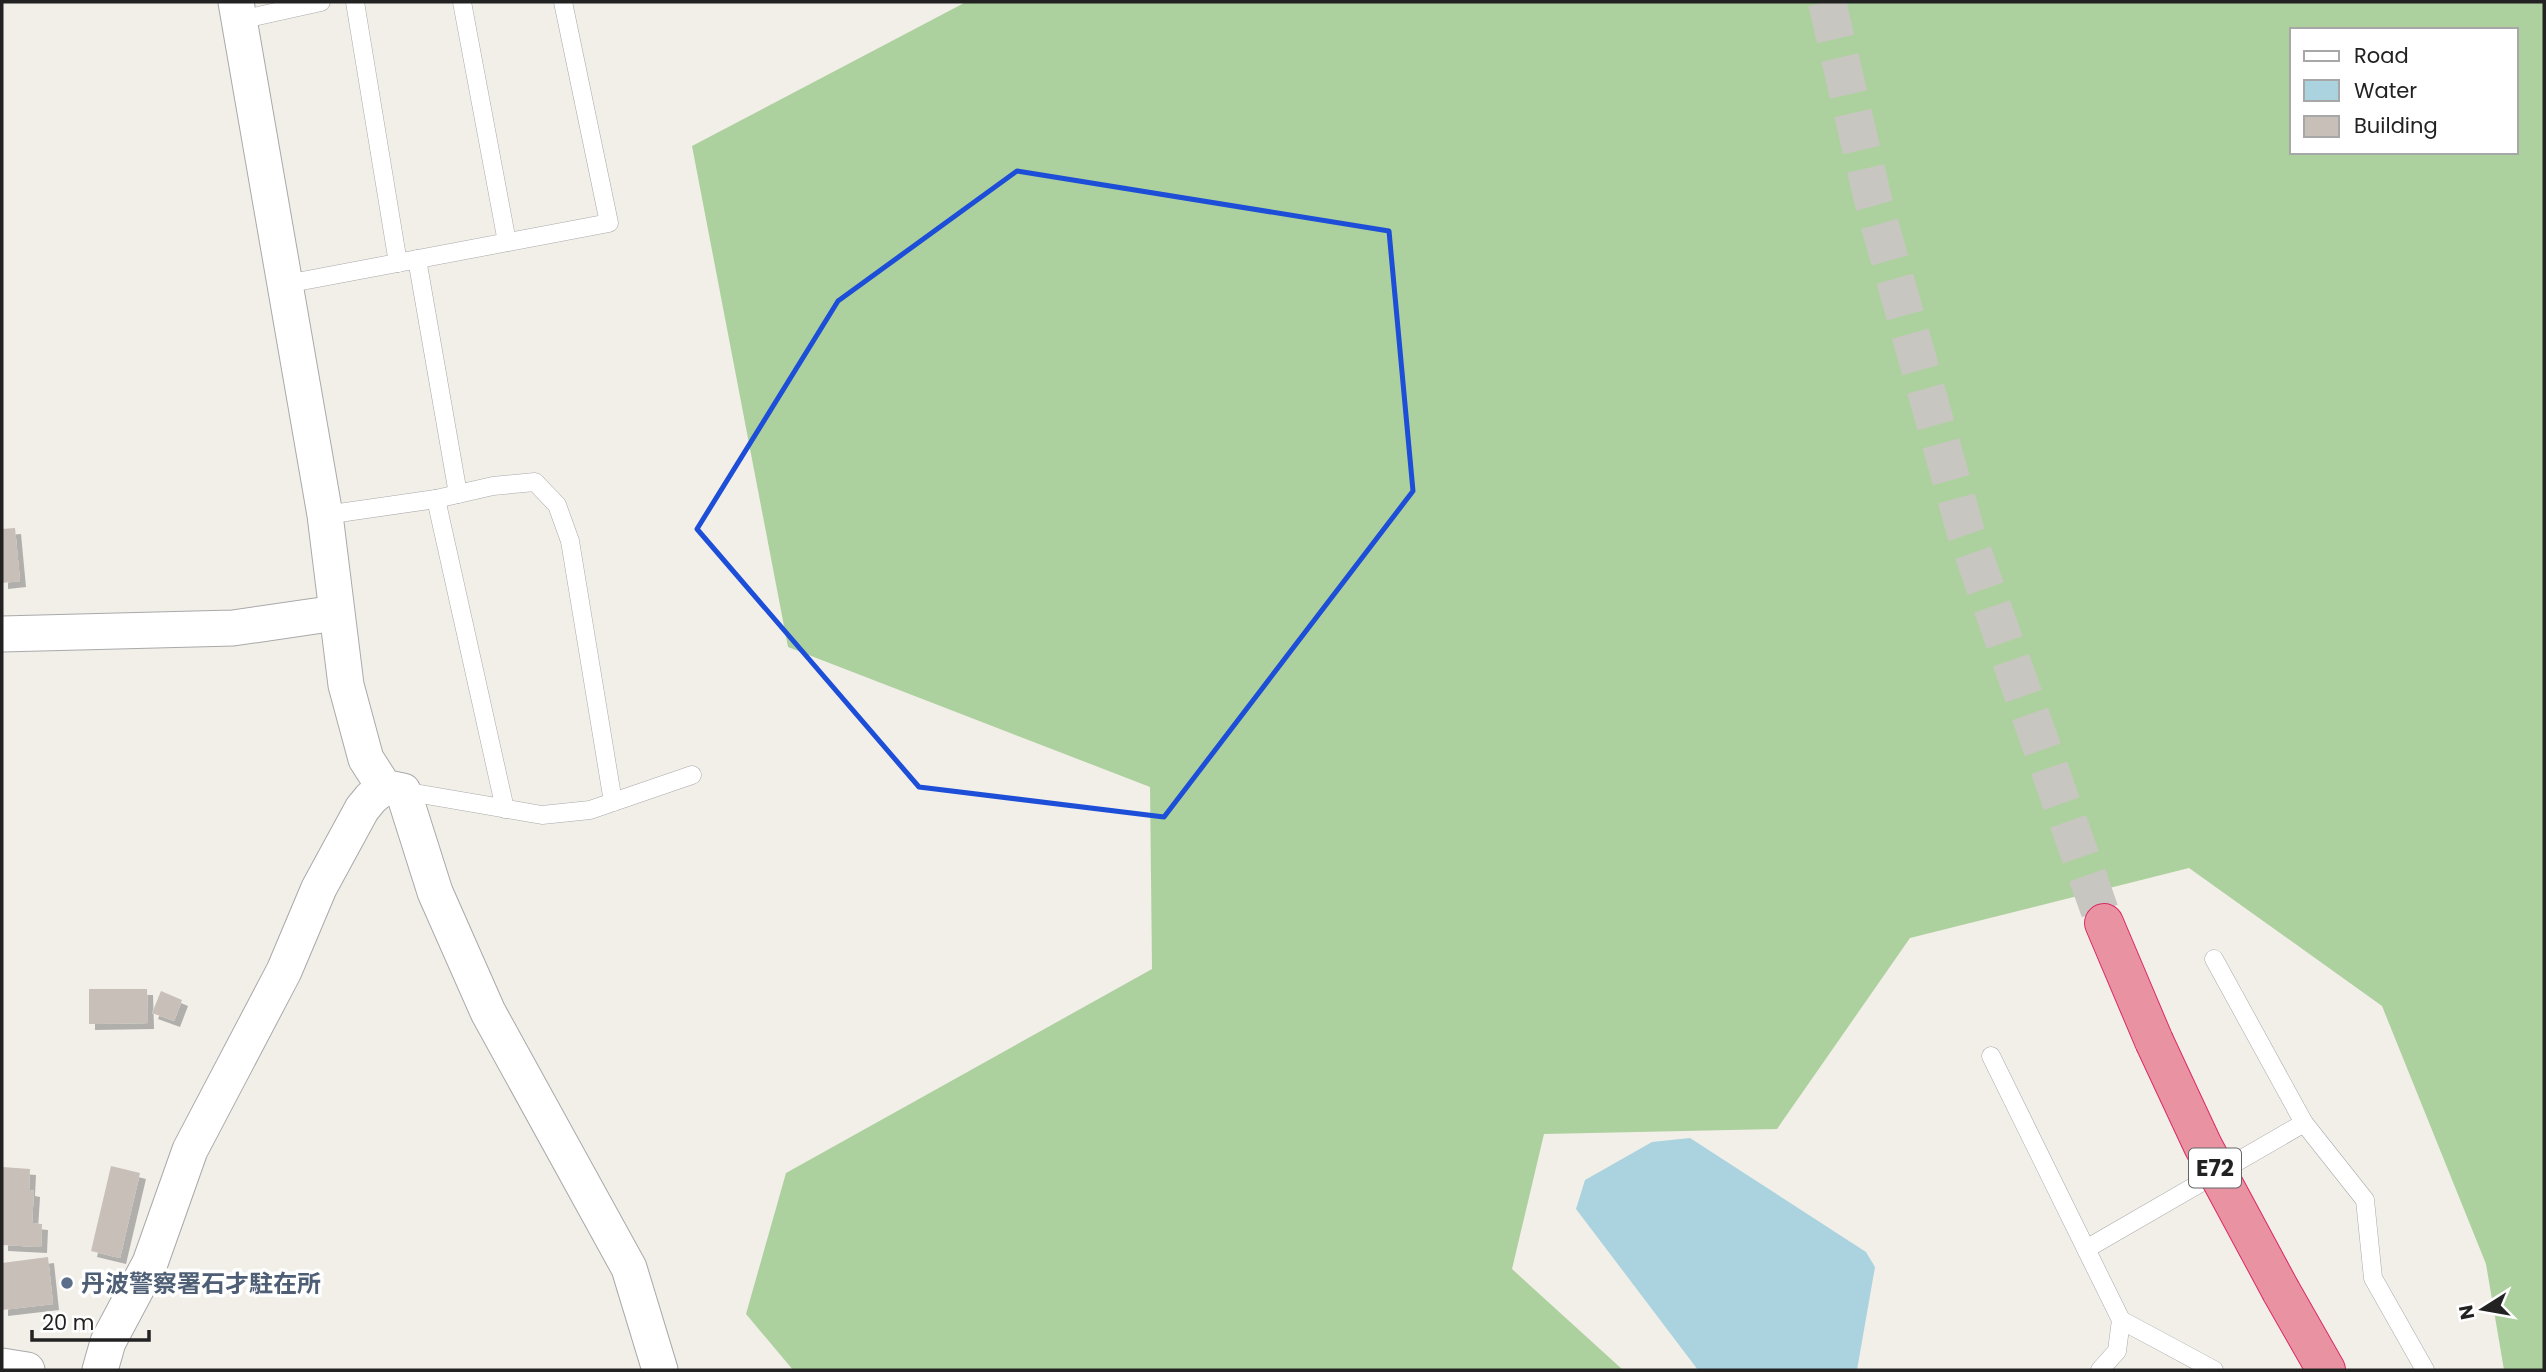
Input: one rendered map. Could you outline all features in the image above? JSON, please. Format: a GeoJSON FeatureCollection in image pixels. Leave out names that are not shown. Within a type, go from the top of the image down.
{"type":"FeatureCollection","features":[{"type":"Feature","properties":{"kind":"highway","name":"E72"},"geometry":{"type":"LineString","coordinates":[[2104,923],[2154,1041],[2203,1146],[2326,1370]]}},
{"type":"Feature","properties":{"kind":"street"},"geometry":{"type":"LineString","coordinates":[[238,11],[325,515],[346,685],[366,759],[394,789],[435,892],[488,1012],[629,1268],[660,1370]]}},
{"type":"Feature","properties":{"kind":"street"},"geometry":{"type":"LineString","coordinates":[[2,634],[233,628],[336,613]]}},
{"type":"Feature","properties":{"kind":"street"},"geometry":{"type":"LineString","coordinates":[[100,1370],[108,1342],[150,1264],[190,1150],[284,971],[319,888],[362,809],[371,798],[394,789]]}},
{"type":"Feature","properties":{"kind":"street"},"geometry":{"type":"LineString","coordinates":[[2,1366],[27,1370]]}},
{"type":"Feature","properties":{"kind":"lane"},"geometry":{"type":"LineString","coordinates":[[238,11],[321,2]]}},
{"type":"Feature","properties":{"kind":"lane"},"geometry":{"type":"LineString","coordinates":[[355,2],[398,263]]}},
{"type":"Feature","properties":{"kind":"lane"},"geometry":{"type":"LineString","coordinates":[[462,2],[507,243]]}},
{"type":"Feature","properties":{"kind":"lane"},"geometry":{"type":"LineString","coordinates":[[286,284],[608,223],[563,2]]}},
{"type":"Feature","properties":{"kind":"lane"},"geometry":{"type":"LineString","coordinates":[[417,259],[458,494]]}},
{"type":"Feature","properties":{"kind":"lane"},"geometry":{"type":"LineString","coordinates":[[325,515],[436,499],[493,486],[535,482],[557,505],[570,541],[613,802]]}},
{"type":"Feature","properties":{"kind":"lane"},"geometry":{"type":"LineString","coordinates":[[436,499],[506,809]]}},
{"type":"Feature","properties":{"kind":"lane"},"geometry":{"type":"LineString","coordinates":[[394,789],[542,815],[590,810],[692,775]]}},
{"type":"Feature","properties":{"kind":"lane"},"geometry":{"type":"LineString","coordinates":[[2214,959],[2304,1123],[2365,1200],[2373,1278],[2425,1370]]}},
{"type":"Feature","properties":{"kind":"lane"},"geometry":{"type":"LineString","coordinates":[[1991,1056],[2121,1320],[2117,1351],[2100,1370]]}},
{"type":"Feature","properties":{"kind":"lane"},"geometry":{"type":"LineString","coordinates":[[2086,1249],[2304,1123]]}},
{"type":"Feature","properties":{"kind":"lane"},"geometry":{"type":"LineString","coordinates":[[2121,1320],[2214,1370]]}},
{"type":"Feature","properties":{"kind":"highlighted area"},"geometry":{"type":"Polygon","coordinates":[[[1017,171],[1389,231],[1413,491],[1164,817],[919,787],[697,529],[838,301],[1017,171]]]}},
{"type":"Feature","properties":{"kind":"green space"},"geometry":{"type":"Polygon","coordinates":[[[966,2],[2544,2],[2544,1370],[2504,1370],[2486,1264],[2382,1006],[2189,868],[1910,938],[1777,1129],[1544,1134],[1512,1269],[1623,1370],[793,1370],[746,1314],[786,1173],[1152,969],[1150,787],[788,647],[692,146],[966,2]]]}},
{"type":"Feature","properties":{"kind":"water"},"geometry":{"type":"Polygon","coordinates":[[[1690,1138],[1866,1252],[1875,1267],[1857,1370],[1698,1370],[1576,1209],[1585,1180],[1652,1142],[1690,1138]]]}},
{"type":"Feature","properties":{"kind":"building"},"geometry":{"type":"Polygon","coordinates":[[[15,528],[20,581],[2,583],[2,529],[15,528]]]}},
{"type":"Feature","properties":{"kind":"building"},"geometry":{"type":"Polygon","coordinates":[[[89,989],[147,989],[148,1023],[89,1024],[89,989]]]}},
{"type":"Feature","properties":{"kind":"building"},"geometry":{"type":"Polygon","coordinates":[[[161,991],[182,1000],[174,1021],[152,1013],[161,991]]]}},
{"type":"Feature","properties":{"kind":"building"},"geometry":{"type":"Polygon","coordinates":[[[111,1166],[140,1173],[120,1258],[91,1251],[111,1166]]]}},
{"type":"Feature","properties":{"kind":"building"},"geometry":{"type":"Polygon","coordinates":[[[2,1167],[30,1169],[29,1190],[34,1191],[32,1223],[42,1224],[41,1247],[2,1245],[2,1167]]]}},
{"type":"Feature","properties":{"kind":"building"},"geometry":{"type":"Polygon","coordinates":[[[48,1257],[53,1304],[2,1310],[2,1263],[48,1257]]]}},
{"type":"Feature","properties":{"kind":"tunnel"},"geometry":{"type":"LineString","coordinates":[[1827,2],[1874,204],[1966,533],[2104,923]]}},
{"type":"Feature","properties":{"kind":"place","name":"丹波警察署石才駐在所"},"geometry":{"type":"Point","coordinates":[67,1283]}}]}
